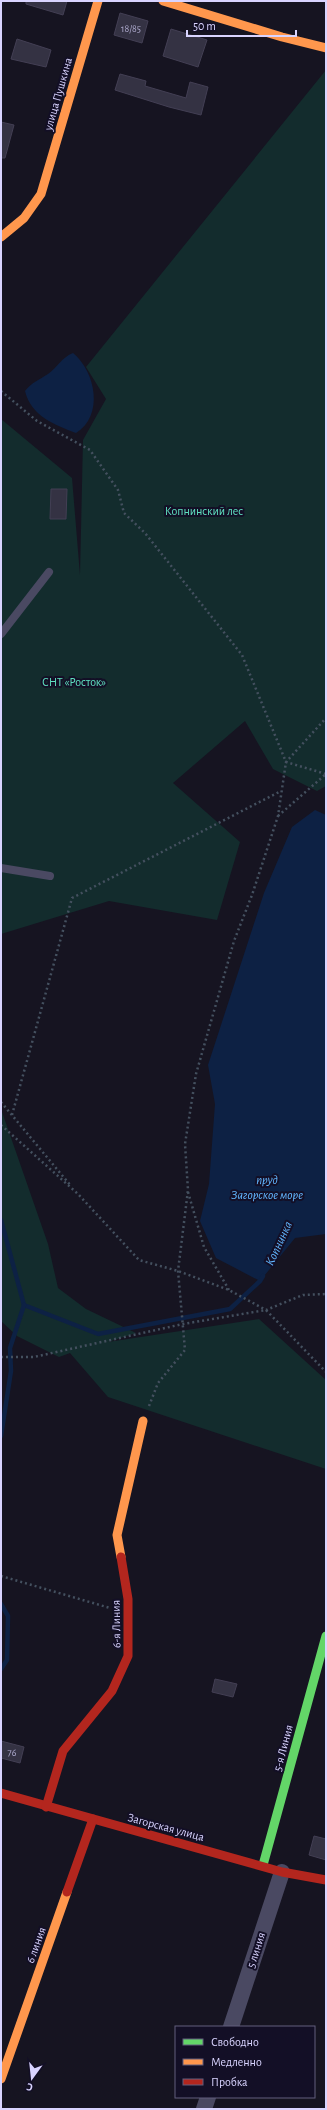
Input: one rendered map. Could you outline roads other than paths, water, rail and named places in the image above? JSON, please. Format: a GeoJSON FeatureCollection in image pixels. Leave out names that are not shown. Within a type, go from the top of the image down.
{"type":"FeatureCollection","features":[{"type":"Feature","properties":{"kind":"street","name":"улица Пушкина"},"geometry":{"type":"LineString","coordinates":[[1,237],[25,219],[36,206],[41,194],[98,1]]}},
{"type":"Feature","properties":{"kind":"street"},"geometry":{"type":"LineString","coordinates":[[163,1],[282,37],[326,48]]}},
{"type":"Feature","properties":{"kind":"street","name":"6-я Линия"},"geometry":{"type":"LineString","coordinates":[[46,1807],[63,1751],[112,1691],[128,1656],[128,1599],[117,1535],[143,1421]]}},
{"type":"Feature","properties":{"kind":"street","name":"5-я Линия"},"geometry":{"type":"LineString","coordinates":[[263,1866],[326,1636]]}},
{"type":"Feature","properties":{"kind":"street","name":"Загорская улица"},"geometry":{"type":"LineString","coordinates":[[1,1793],[46,1807],[282,1872],[326,1880]]}},
{"type":"Feature","properties":{"kind":"street","name":"6 линия"},"geometry":{"type":"LineString","coordinates":[[1,2078],[93,1819]]}},
{"type":"Feature","properties":{"kind":"street","name":"5 линия"},"geometry":{"type":"LineString","coordinates":[[231,2026],[282,1872]]}},
{"type":"Feature","properties":{"kind":"street"},"geometry":{"type":"LineString","coordinates":[[204,2109],[208,2098]]}},
{"type":"Feature","properties":{"kind":"lane"},"geometry":{"type":"LineString","coordinates":[[1,634],[49,572]]}},
{"type":"Feature","properties":{"kind":"lane"},"geometry":{"type":"LineString","coordinates":[[1,868],[50,876]]}},
{"type":"Feature","properties":{"kind":"water"},"geometry":{"type":"Polygon","coordinates":[[[73,353],[81,361],[87,371],[94,394],[91,416],[85,425],[76,433],[52,423],[38,413],[28,400],[25,391],[33,383],[51,372],[66,357],[73,353]]]}},
{"type":"Feature","properties":{"kind":"water","name":"пруд Загорское море"},"geometry":{"type":"Polygon","coordinates":[[[315,810],[326,815],[326,1234],[295,1238],[260,1281],[216,1258],[200,1221],[209,1184],[215,1104],[208,1065],[264,893],[292,827],[315,810]]]}},
{"type":"Feature","properties":{"kind":"waterway"},"geometry":{"type":"LineString","coordinates":[[1,1220],[24,1305],[98,1334],[230,1309],[260,1281],[263,1276]]}},
{"type":"Feature","properties":{"kind":"waterway"},"geometry":{"type":"LineString","coordinates":[[1,1436],[11,1371],[10,1348],[24,1305]]}},
{"type":"Feature","properties":{"kind":"waterway"},"geometry":{"type":"LineString","coordinates":[[1,1604],[8,1616],[7,1660],[1,1669]]}},
{"type":"Feature","properties":{"kind":"park label","name":"Копнинский лес"},"geometry":{"type":"Point","coordinates":[204,511]}},
{"type":"Feature","properties":{"kind":"park label","name":"СНТ «Росток»"},"geometry":{"type":"Point","coordinates":[74,682]}},
{"type":"Feature","properties":{"kind":"water label","name":"Копнинка"},"geometry":{"type":"Point","coordinates":[278,1243]}}]}
